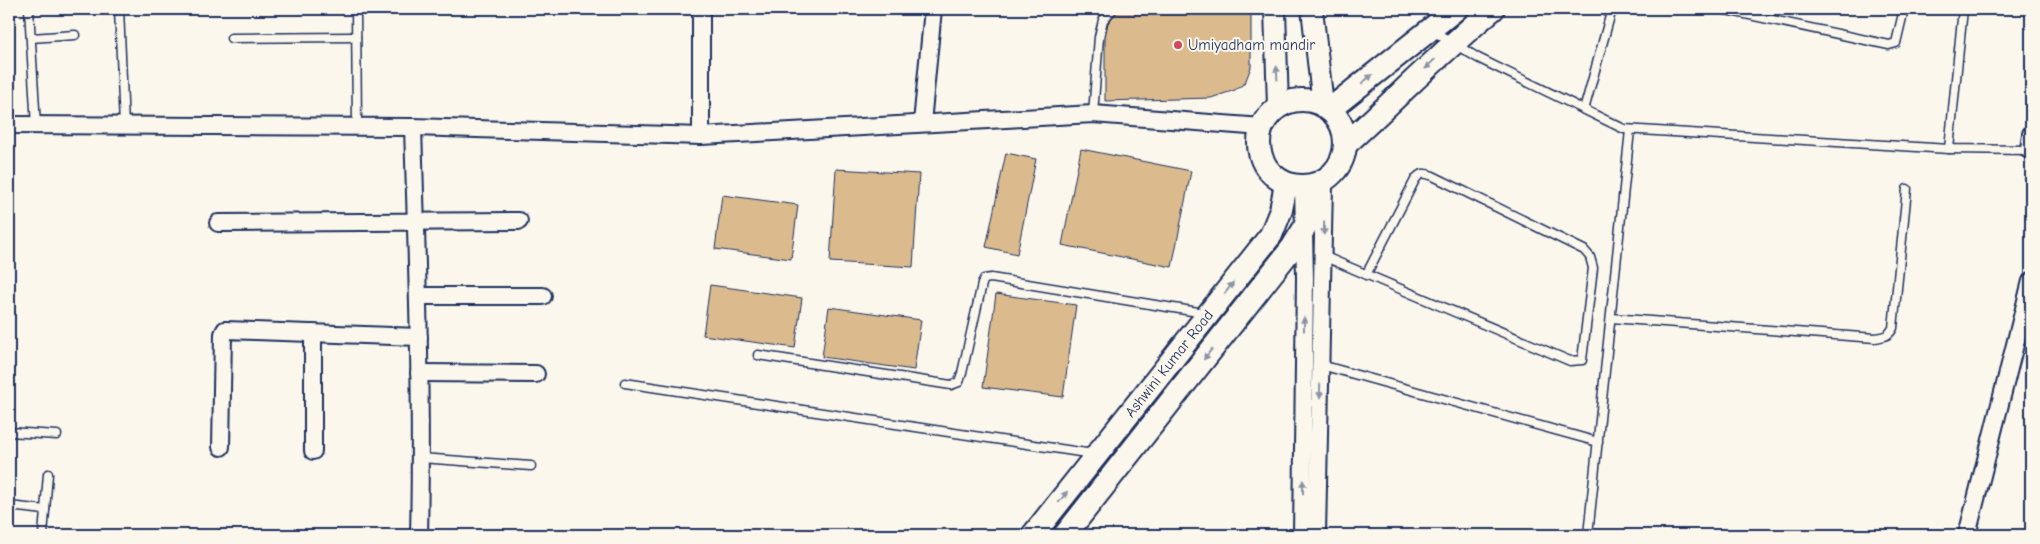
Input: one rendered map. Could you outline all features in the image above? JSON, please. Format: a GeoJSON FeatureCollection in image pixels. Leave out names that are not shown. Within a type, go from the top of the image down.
{"type":"FeatureCollection","features":[{"type":"Feature","properties":{"kind":"main road"},"geometry":{"type":"LineString","coordinates":[[1326,108],[1456,9]]}},
{"type":"Feature","properties":{"kind":"main road"},"geometry":{"type":"LineString","coordinates":[[1345,144],[1405,90],[1452,43],[1493,9]]}},
{"type":"Feature","properties":{"kind":"main road"},"geometry":{"type":"LineString","coordinates":[[1300,100],[1312,101],[1326,108],[1340,122],[1345,144],[1343,157],[1338,168],[1308,183],[1274,177],[1263,160],[1258,140],[1268,116],[1278,107],[1300,100]]}},
{"type":"Feature","properties":{"kind":"main road","name":"Ashwini Kumar Road"},"geometry":{"type":"LineString","coordinates":[[1065,535],[1292,248],[1304,228],[1308,183]]}},
{"type":"Feature","properties":{"kind":"main road","name":"Ashwini Kumar Road"},"geometry":{"type":"LineString","coordinates":[[1033,535],[1271,235],[1282,210],[1308,183]]}},
{"type":"Feature","properties":{"kind":"street"},"geometry":{"type":"LineString","coordinates":[[701,9],[701,136]]}},
{"type":"Feature","properties":{"kind":"street"},"geometry":{"type":"LineString","coordinates":[[922,123],[933,9]]}},
{"type":"Feature","properties":{"kind":"street"},"geometry":{"type":"LineString","coordinates":[[1275,9],[1278,107]]}},
{"type":"Feature","properties":{"kind":"street"},"geometry":{"type":"LineString","coordinates":[[1312,9],[1326,108]]}},
{"type":"Feature","properties":{"kind":"street"},"geometry":{"type":"LineString","coordinates":[[9,126],[413,127],[701,136],[1093,114],[1262,127]]}},
{"type":"Feature","properties":{"kind":"street"},"geometry":{"type":"LineString","coordinates":[[413,127],[420,373],[421,458],[419,535]]}},
{"type":"Feature","properties":{"kind":"street"},"geometry":{"type":"LineString","coordinates":[[1308,183],[1323,256],[1317,535]]}},
{"type":"Feature","properties":{"kind":"street"},"geometry":{"type":"LineString","coordinates":[[218,223],[519,221]]}},
{"type":"Feature","properties":{"kind":"street"},"geometry":{"type":"LineString","coordinates":[[1302,535],[1304,228]]}},
{"type":"Feature","properties":{"kind":"street"},"geometry":{"type":"LineString","coordinates":[[1967,535],[2031,281]]}},
{"type":"Feature","properties":{"kind":"street"},"geometry":{"type":"LineString","coordinates":[[418,296],[543,296]]}},
{"type":"Feature","properties":{"kind":"street"},"geometry":{"type":"LineString","coordinates":[[221,447],[224,331],[419,337]]}},
{"type":"Feature","properties":{"kind":"street"},"geometry":{"type":"LineString","coordinates":[[313,333],[313,451]]}},
{"type":"Feature","properties":{"kind":"street"},"geometry":{"type":"LineString","coordinates":[[420,373],[536,374]]}},
{"type":"Feature","properties":{"kind":"lane"},"geometry":{"type":"LineString","coordinates":[[29,9],[36,126]]}},
{"type":"Feature","properties":{"kind":"lane"},"geometry":{"type":"LineString","coordinates":[[119,9],[124,126]]}},
{"type":"Feature","properties":{"kind":"lane"},"geometry":{"type":"LineString","coordinates":[[356,9],[357,127]]}},
{"type":"Feature","properties":{"kind":"lane"},"geometry":{"type":"LineString","coordinates":[[1093,114],[1099,37],[1103,20],[1113,9]]}},
{"type":"Feature","properties":{"kind":"lane"},"geometry":{"type":"LineString","coordinates":[[1584,110],[1612,9]]}},
{"type":"Feature","properties":{"kind":"lane"},"geometry":{"type":"LineString","coordinates":[[1722,9],[1889,45],[1896,43],[1904,9]]}},
{"type":"Feature","properties":{"kind":"lane"},"geometry":{"type":"LineString","coordinates":[[1949,149],[1963,9]]}},
{"type":"Feature","properties":{"kind":"lane"},"geometry":{"type":"LineString","coordinates":[[1430,29],[1452,43],[1584,110],[1620,128],[1630,130],[1949,149],[2031,145]]}},
{"type":"Feature","properties":{"kind":"lane"},"geometry":{"type":"LineString","coordinates":[[31,38],[75,35]]}},
{"type":"Feature","properties":{"kind":"lane"},"geometry":{"type":"LineString","coordinates":[[231,38],[356,37]]}},
{"type":"Feature","properties":{"kind":"lane"},"geometry":{"type":"LineString","coordinates":[[1588,535],[1630,130]]}},
{"type":"Feature","properties":{"kind":"lane"},"geometry":{"type":"LineString","coordinates":[[1323,256],[1366,275],[1570,361],[1578,362],[1582,360],[1593,268],[1590,257],[1584,250],[1433,176],[1425,173],[1419,175],[1415,180],[1366,275]]}},
{"type":"Feature","properties":{"kind":"lane"},"geometry":{"type":"LineString","coordinates":[[1611,318],[1875,338],[1883,337],[1891,333],[1893,328],[1907,189]]}},
{"type":"Feature","properties":{"kind":"lane"},"geometry":{"type":"LineString","coordinates":[[758,356],[951,385],[959,382],[962,374],[982,284],[984,279],[991,278],[1208,314]]}},
{"type":"Feature","properties":{"kind":"lane"},"geometry":{"type":"LineString","coordinates":[[1320,365],[1598,442]]}},
{"type":"Feature","properties":{"kind":"lane"},"geometry":{"type":"LineString","coordinates":[[625,384],[1097,454]]}},
{"type":"Feature","properties":{"kind":"lane"},"geometry":{"type":"LineString","coordinates":[[9,432],[57,436]]}},
{"type":"Feature","properties":{"kind":"lane"},"geometry":{"type":"LineString","coordinates":[[421,458],[531,466]]}},
{"type":"Feature","properties":{"kind":"lane"},"geometry":{"type":"LineString","coordinates":[[43,535],[48,474]]}},
{"type":"Feature","properties":{"kind":"lane"},"geometry":{"type":"LineString","coordinates":[[9,506],[45,510]]}},
{"type":"Feature","properties":{"kind":"building","name":"Umiyadham mandir"},"geometry":{"type":"Polygon","coordinates":[[[1119,9],[1251,9],[1251,67],[1245,83],[1235,90],[1211,98],[1105,101],[1105,37],[1108,23],[1119,9]]]}},
{"type":"Feature","properties":{"kind":"building"},"geometry":{"type":"Polygon","coordinates":[[[1081,149],[1191,171],[1172,267],[1062,245],[1081,149]]]}},
{"type":"Feature","properties":{"kind":"building"},"geometry":{"type":"Polygon","coordinates":[[[1006,153],[1036,159],[1017,254],[986,247],[1006,153]]]}},
{"type":"Feature","properties":{"kind":"building"},"geometry":{"type":"Polygon","coordinates":[[[836,169],[919,174],[913,267],[830,262],[836,169]]]}},
{"type":"Feature","properties":{"kind":"building"},"geometry":{"type":"Polygon","coordinates":[[[722,195],[798,205],[791,259],[715,249],[722,195]]]}},
{"type":"Feature","properties":{"kind":"building"},"geometry":{"type":"Polygon","coordinates":[[[710,285],[802,298],[795,348],[703,335],[710,285]]]}},
{"type":"Feature","properties":{"kind":"building"},"geometry":{"type":"Polygon","coordinates":[[[996,294],[1076,305],[1063,397],[983,387],[996,294]]]}},
{"type":"Feature","properties":{"kind":"building"},"geometry":{"type":"Polygon","coordinates":[[[829,307],[921,320],[914,370],[822,357],[829,307]]]}},
{"type":"Feature","properties":{"kind":"place","name":"Umiyadham mandir"},"geometry":{"type":"Point","coordinates":[1178,45]}}]}
